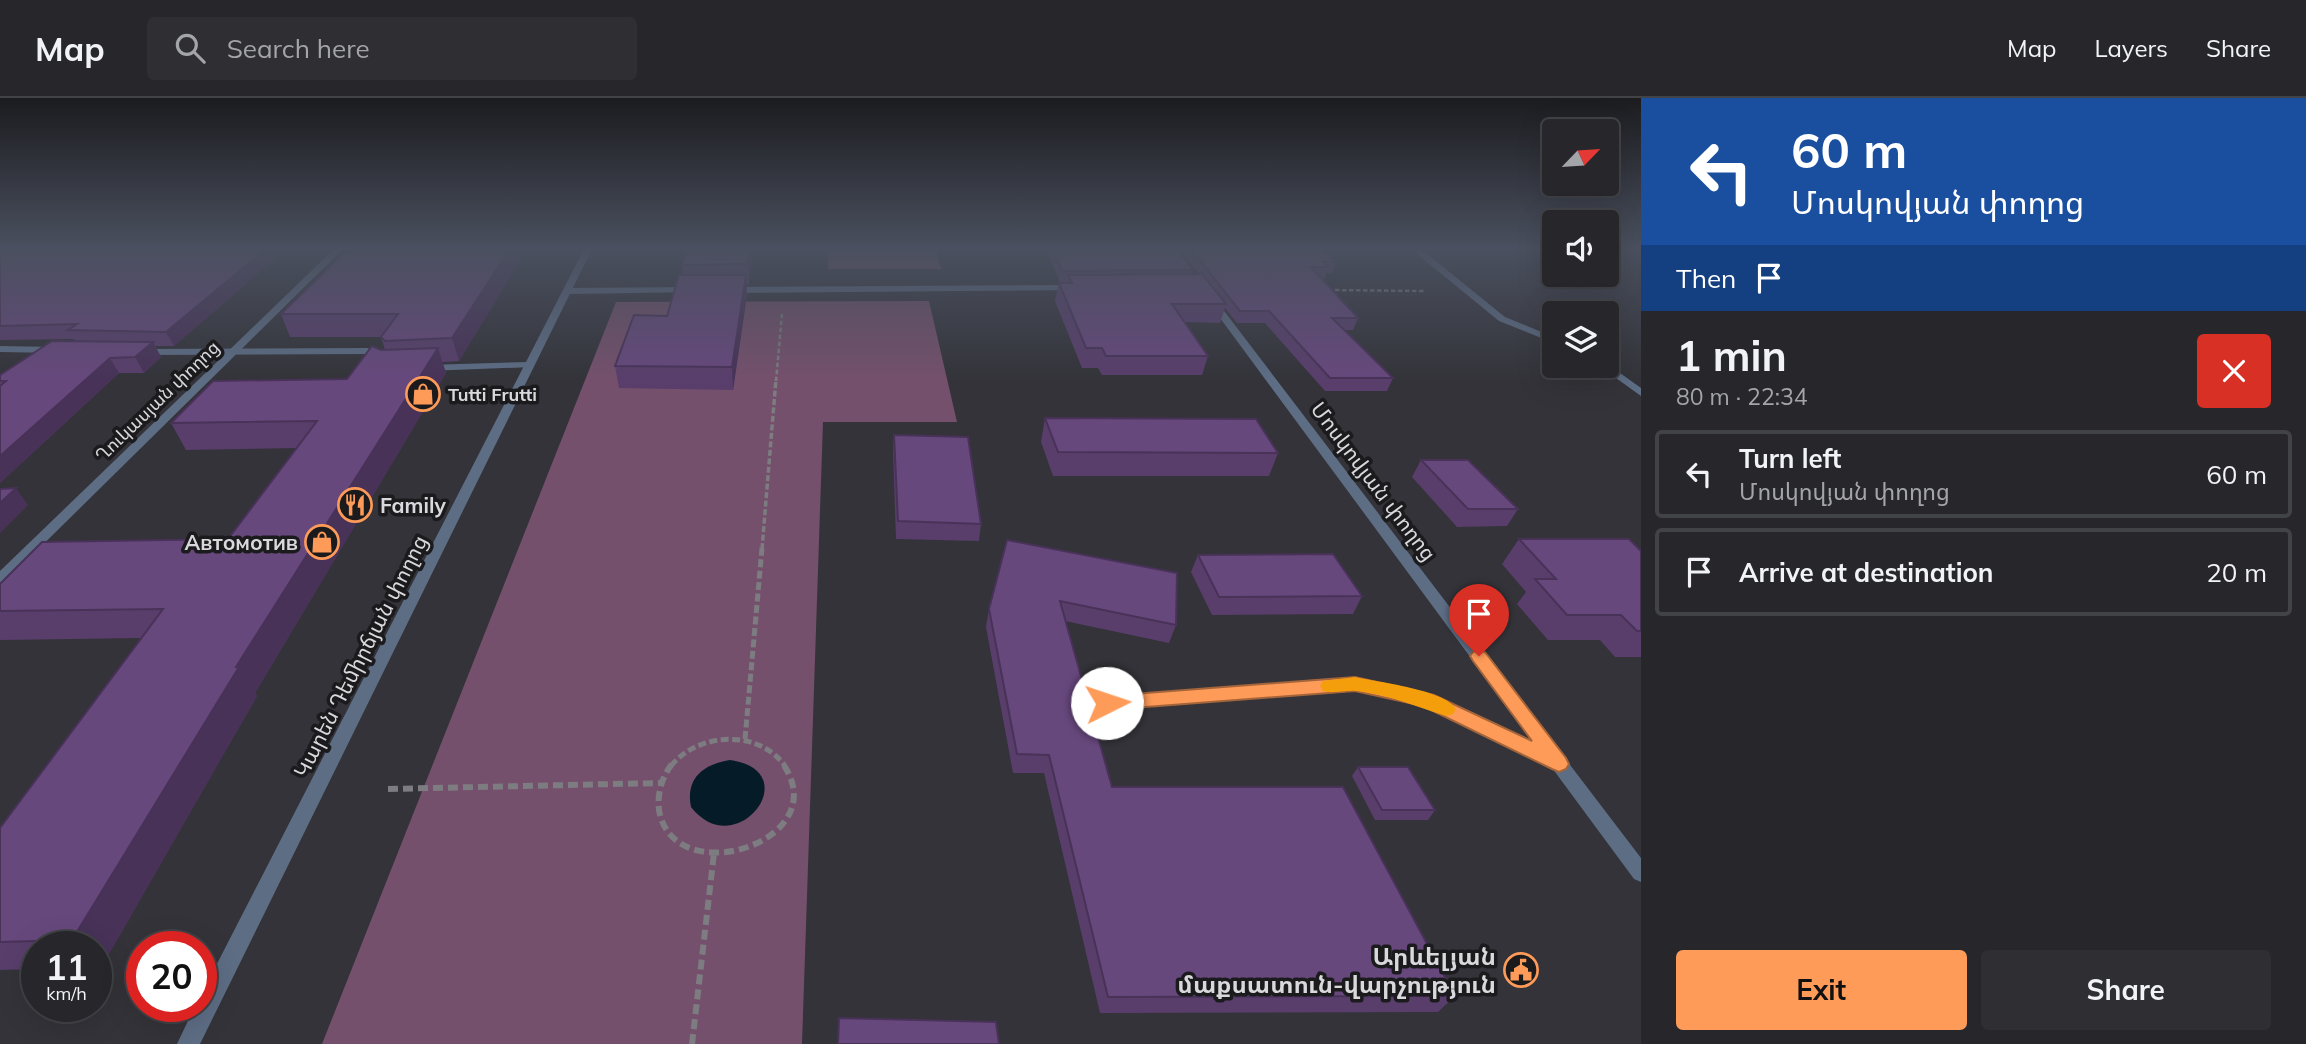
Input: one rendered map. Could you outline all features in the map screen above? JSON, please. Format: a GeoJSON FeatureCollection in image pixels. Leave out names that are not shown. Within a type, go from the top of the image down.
{"type":"FeatureCollection","features":[{"type":"Feature","properties":{"kind":"street","name":"Ղուկասյան փողոց"},"geometry":{"type":"LineString","coordinates":[[0,579],[294,293]]}},
{"type":"Feature","properties":{"kind":"street","name":"Կարեն Դեմիրճյան փողոց"},"geometry":{"type":"LineString","coordinates":[[188,1044],[566,293]]}},
{"type":"Feature","properties":{"kind":"street","name":"Մոսկովյան փողոց"},"geometry":{"type":"LineString","coordinates":[[1207,293],[1641,873]]}},
{"type":"Feature","properties":{"kind":"street"},"geometry":{"type":"LineString","coordinates":[[1470,293],[1502,319],[1542,335]]}},
{"type":"Feature","properties":{"kind":"street"},"geometry":{"type":"LineString","coordinates":[[0,349],[68,351]]}},
{"type":"Feature","properties":{"kind":"street"},"geometry":{"type":"LineString","coordinates":[[123,351],[368,351],[379,363],[390,369]]}},
{"type":"Feature","properties":{"kind":"street"},"geometry":{"type":"LineString","coordinates":[[415,368],[529,365]]}},
{"type":"Feature","properties":{"kind":"street"},"geometry":{"type":"LineString","coordinates":[[1619,376],[1641,393]]}},
{"type":"Feature","properties":{"kind":"street"},"geometry":{"type":"LineString","coordinates":[[1107,703],[1355,684],[1428,700],[1559,764]]}},
{"type":"Feature","properties":{"kind":"path"},"geometry":{"type":"LineString","coordinates":[[745,738],[785,293]]}},
{"type":"Feature","properties":{"kind":"path"},"geometry":{"type":"LineString","coordinates":[[745,738],[772,750],[791,771],[795,790],[791,810],[780,828],[761,843],[738,852],[713,853],[691,847],[673,836],[662,820],[658,801],[660,783],[670,766],[685,752],[704,742],[745,738]]}},
{"type":"Feature","properties":{"kind":"path"},"geometry":{"type":"LineString","coordinates":[[388,789],[660,783]]}},
{"type":"Feature","properties":{"kind":"path"},"geometry":{"type":"LineString","coordinates":[[692,1044],[713,853]]}},
{"type":"Feature","properties":{"kind":"shaded area"},"geometry":{"type":"Polygon","coordinates":[[[929,301],[957,422],[823,422],[802,1044],[322,1044],[616,302],[929,301]]]}},
{"type":"Feature","properties":{"kind":"water"},"geometry":{"type":"Polygon","coordinates":[[[730,760],[753,768],[763,780],[764,795],[757,809],[744,821],[727,826],[709,822],[691,807],[690,797],[698,774],[712,765],[730,760]]]}},
{"type":"Feature","properties":{"kind":"building"},"geometry":{"type":"Polygon","coordinates":[[[0,293],[213,293],[166,332],[68,330],[77,324],[0,326],[0,293]]]}},
{"type":"Feature","properties":{"kind":"building"},"geometry":{"type":"Polygon","coordinates":[[[302,293],[481,293],[452,338],[385,341],[381,337],[398,314],[281,314],[302,293]]]}},
{"type":"Feature","properties":{"kind":"building"},"geometry":{"type":"Polygon","coordinates":[[[674,293],[743,293],[732,367],[615,366],[634,315],[667,316],[674,293]]]}},
{"type":"Feature","properties":{"kind":"building"},"geometry":{"type":"Polygon","coordinates":[[[1063,293],[1217,293],[1226,304],[1172,304],[1208,356],[1106,356],[1102,348],[1086,348],[1063,293]]]}},
{"type":"Feature","properties":{"kind":"building"},"geometry":{"type":"Polygon","coordinates":[[[1226,293],[1335,293],[1358,318],[1332,318],[1393,378],[1330,378],[1269,311],[1240,311],[1226,293]]]}},
{"type":"Feature","properties":{"kind":"building"},"geometry":{"type":"Polygon","coordinates":[[[52,341],[153,342],[135,357],[110,358],[0,456],[0,386],[6,381],[0,381],[0,375],[52,341]]]}},
{"type":"Feature","properties":{"kind":"building"},"geometry":{"type":"Polygon","coordinates":[[[372,346],[381,350],[438,348],[236,667],[239,667],[78,931],[21,931],[21,941],[0,942],[0,828],[163,609],[0,611],[0,584],[42,542],[228,539],[317,421],[171,423],[213,381],[347,379],[372,346]]]}},
{"type":"Feature","properties":{"kind":"building"},"geometry":{"type":"Polygon","coordinates":[[[1045,418],[1256,419],[1278,453],[1058,452],[1045,418]]]}},
{"type":"Feature","properties":{"kind":"building"},"geometry":{"type":"Polygon","coordinates":[[[894,435],[968,437],[981,524],[898,521],[894,435]]]}},
{"type":"Feature","properties":{"kind":"building"},"geometry":{"type":"Polygon","coordinates":[[[1421,460],[1468,460],[1518,509],[1468,509],[1421,460]]]}},
{"type":"Feature","properties":{"kind":"building"},"geometry":{"type":"Polygon","coordinates":[[[16,488],[0,503],[0,489],[16,488]]]}},
{"type":"Feature","properties":{"kind":"building"},"geometry":{"type":"Polygon","coordinates":[[[1519,539],[1629,539],[1641,551],[1641,631],[1637,631],[1621,615],[1567,615],[1535,579],[1556,579],[1519,539]]]}},
{"type":"Feature","properties":{"kind":"building"},"geometry":{"type":"Polygon","coordinates":[[[1007,540],[1177,573],[1176,625],[1060,601],[1112,787],[1343,787],[1455,996],[1108,997],[1049,755],[1017,754],[989,609],[1007,540]]]}},
{"type":"Feature","properties":{"kind":"building"},"geometry":{"type":"Polygon","coordinates":[[[1333,554],[1362,596],[1219,597],[1198,555],[1333,554]]]}},
{"type":"Feature","properties":{"kind":"building"},"geometry":{"type":"Polygon","coordinates":[[[1358,767],[1408,767],[1435,810],[1382,810],[1358,767]]]}},
{"type":"Feature","properties":{"kind":"building"},"geometry":{"type":"Polygon","coordinates":[[[839,1018],[996,1022],[999,1044],[838,1044],[839,1018]]]}},
{"type":"Feature","properties":{"kind":"slow traffic"},"geometry":{"type":"LineString","coordinates":[[1330,686],[1355,684],[1428,700],[1446,709]]}},
{"type":"Feature","properties":{"kind":"place","name":"Tutti Frutti"},"geometry":{"type":"Point","coordinates":[423,394]}},
{"type":"Feature","properties":{"kind":"place","name":"Family"},"geometry":{"type":"Point","coordinates":[355,505]}},
{"type":"Feature","properties":{"kind":"place","name":"Автомотив"},"geometry":{"type":"Point","coordinates":[322,542]}},
{"type":"Feature","properties":{"kind":"place","name":"Արևելյան մաքսատուն-վարչություն"},"geometry":{"type":"Point","coordinates":[1521,970]}},
{"type":"Feature","properties":{"kind":"route"},"geometry":{"type":"LineString","coordinates":[[1107,703],[1355,684],[1428,700],[1559,764],[1479,656]]}}]}
